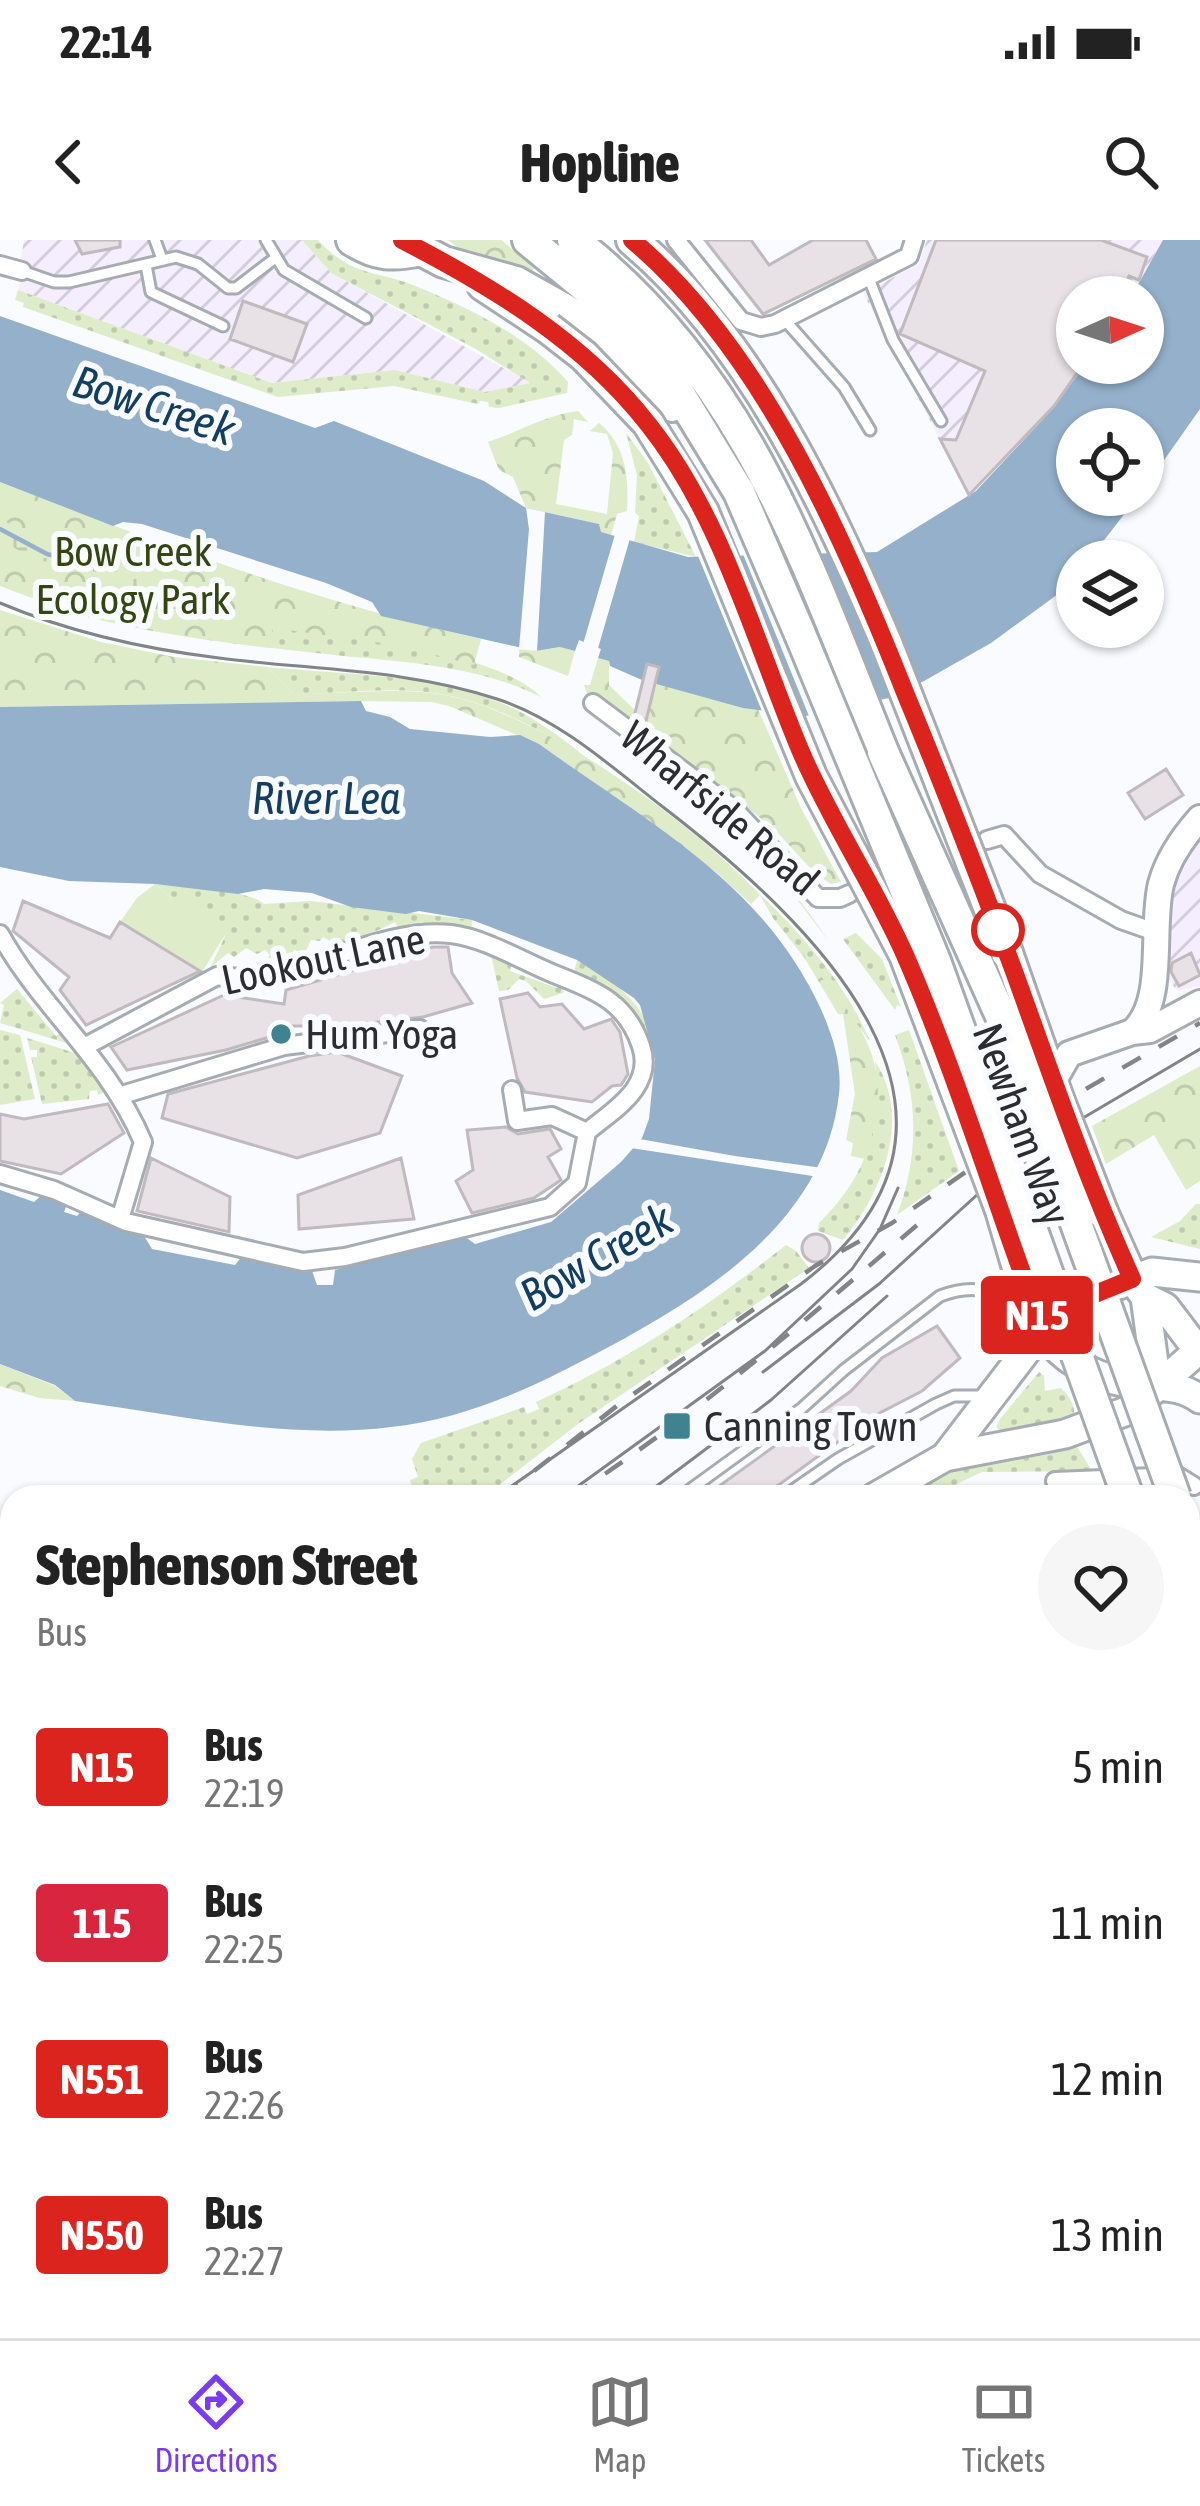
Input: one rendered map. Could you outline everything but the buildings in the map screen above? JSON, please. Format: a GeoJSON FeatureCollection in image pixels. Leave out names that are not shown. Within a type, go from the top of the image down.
{"type":"FeatureCollection","features":[{"type":"Feature","properties":{"kind":"highway"},"geometry":{"type":"LineString","coordinates":[[352,240],[371,252],[392,256],[422,250],[556,319],[597,331],[706,439]]}},
{"type":"Feature","properties":{"kind":"highway"},"geometry":{"type":"LineString","coordinates":[[528,240],[611,308],[658,361],[706,439]]}},
{"type":"Feature","properties":{"kind":"highway"},"geometry":{"type":"LineString","coordinates":[[574,240],[691,356]]}},
{"type":"Feature","properties":{"kind":"highway"},"geometry":{"type":"LineString","coordinates":[[606,240],[672,320],[691,356]]}},
{"type":"Feature","properties":{"kind":"highway"},"geometry":{"type":"LineString","coordinates":[[632,240],[701,313],[752,382],[815,486],[858,577],[963,833],[1102,1212],[1139,1288]]}},
{"type":"Feature","properties":{"kind":"highway"},"geometry":{"type":"LineString","coordinates":[[556,319],[648,423],[703,512],[811,776],[905,956],[1043,1330]]}},
{"type":"Feature","properties":{"kind":"highway","name":"Newham Way"},"geometry":{"type":"LineString","coordinates":[[691,356],[759,460],[1001,1016],[1186,1485]]}},
{"type":"Feature","properties":{"kind":"highway","name":"Newham Way"},"geometry":{"type":"LineString","coordinates":[[706,439],[739,492],[910,899],[1124,1485]]}},
{"type":"Feature","properties":{"kind":"highway","name":"Newham Way"},"geometry":{"type":"LineString","coordinates":[[883,752],[901,815],[984,1021],[1154,1485]]}},
{"type":"Feature","properties":{"kind":"highway","name":"Newham Way"},"geometry":{"type":"LineString","coordinates":[[910,899],[945,957],[973,1025],[1141,1485]]}},
{"type":"Feature","properties":{"kind":"main road"},"geometry":{"type":"LineString","coordinates":[[1129,1033],[1144,1023],[1153,999],[1146,930],[1162,881],[1178,844],[1200,818]]}},
{"type":"Feature","properties":{"kind":"main road"},"geometry":{"type":"LineString","coordinates":[[1053,1082],[1069,1054],[1161,1026],[1195,1006]]}},
{"type":"Feature","properties":{"kind":"main road"},"geometry":{"type":"LineString","coordinates":[[1038,1040],[1069,1054]]}},
{"type":"Feature","properties":{"kind":"main road"},"geometry":{"type":"LineString","coordinates":[[945,1457],[1043,1330],[1068,1305],[1139,1288],[1169,1271],[1200,1277]]}},
{"type":"Feature","properties":{"kind":"main road"},"geometry":{"type":"LineString","coordinates":[[896,1485],[945,1457],[1065,1434],[1132,1409],[1199,1351],[1166,1307],[1139,1288]]}},
{"type":"Feature","properties":{"kind":"main road"},"geometry":{"type":"LineString","coordinates":[[1139,1288],[1157,1385]]}},
{"type":"Feature","properties":{"kind":"main road"},"geometry":{"type":"LineString","coordinates":[[1043,1330],[1060,1354],[1083,1368],[1125,1382],[1181,1388],[1200,1399]]}},
{"type":"Feature","properties":{"kind":"street"},"geometry":{"type":"LineString","coordinates":[[676,240],[741,321],[761,327],[784,320],[909,256],[914,240]]}},
{"type":"Feature","properties":{"kind":"street"},"geometry":{"type":"LineString","coordinates":[[0,267],[22,271]]}},
{"type":"Feature","properties":{"kind":"street","name":"Wharfside Road"},"geometry":{"type":"LineString","coordinates":[[593,703],[734,809],[818,898],[849,894]]}},
{"type":"Feature","properties":{"kind":"street"},"geometry":{"type":"LineString","coordinates":[[987,840],[1004,835],[1012,839],[1040,874],[1146,930]]}},
{"type":"Feature","properties":{"kind":"street","name":"Lookout Lane"},"geometry":{"type":"LineString","coordinates":[[86,1046],[217,976],[233,979],[297,967],[364,946],[449,933],[572,981],[624,1010],[644,1054],[642,1076],[635,1092],[587,1132]]}},
{"type":"Feature","properties":{"kind":"street"},"geometry":{"type":"LineString","coordinates":[[0,934],[122,1095],[149,1144],[120,1219]]}},
{"type":"Feature","properties":{"kind":"street"},"geometry":{"type":"LineString","coordinates":[[1153,999],[1169,1009],[1195,1006]]}},
{"type":"Feature","properties":{"kind":"street"},"geometry":{"type":"LineString","coordinates":[[122,1095],[304,1041],[420,1029]]}},
{"type":"Feature","properties":{"kind":"street"},"geometry":{"type":"LineString","coordinates":[[0,1174],[54,1190],[120,1219],[303,1262],[345,1257],[550,1207],[577,1183],[587,1132],[552,1116],[517,1121],[512,1090]]}},
{"type":"Feature","properties":{"kind":"street"},"geometry":{"type":"LineString","coordinates":[[1055,1481],[1178,1476],[1184,1485]]}},
{"type":"Feature","properties":{"kind":"street"},"geometry":{"type":"LineString","coordinates":[[1082,1485],[1086,1480]]}},
{"type":"Feature","properties":{"kind":"lane"},"geometry":{"type":"LineString","coordinates":[[155,240],[162,259]]}},
{"type":"Feature","properties":{"kind":"lane"},"geometry":{"type":"LineString","coordinates":[[266,240],[274,259],[300,281],[366,318]]}},
{"type":"Feature","properties":{"kind":"lane"},"geometry":{"type":"LineString","coordinates":[[22,271],[69,282],[162,259],[190,260],[228,288],[274,259]]}},
{"type":"Feature","properties":{"kind":"lane"},"geometry":{"type":"LineString","coordinates":[[146,265],[151,292],[224,326]]}},
{"type":"Feature","properties":{"kind":"lane"},"geometry":{"type":"LineString","coordinates":[[868,276],[893,340],[941,421]]}},
{"type":"Feature","properties":{"kind":"lane"},"geometry":{"type":"LineString","coordinates":[[784,320],[844,387],[869,430]]}},
{"type":"Feature","properties":{"kind":"lane"},"geometry":{"type":"LineString","coordinates":[[696,1485],[801,1409],[940,1296],[958,1289],[990,1290],[1043,1330]]}},
{"type":"Feature","properties":{"kind":"lane"},"geometry":{"type":"LineString","coordinates":[[800,1485],[936,1404],[965,1395],[993,1396]]}},
{"type":"Feature","properties":{"kind":"shaded area"},"geometry":{"type":"Polygon","coordinates":[[[24,240],[302,240],[331,273],[531,383],[485,392],[395,370],[272,383],[18,290],[24,240]]]}},
{"type":"Feature","properties":{"kind":"shaded area"},"geometry":{"type":"Polygon","coordinates":[[[927,240],[1163,240],[1143,276],[1056,276],[1056,384],[1071,384],[969,495],[863,293],[919,264],[927,240]]]}},
{"type":"Feature","properties":{"kind":"shaded area"},"geometry":{"type":"Polygon","coordinates":[[[1200,837],[1200,986],[1177,991],[1165,974],[1165,926],[1171,893],[1200,837]]]}},
{"type":"Feature","properties":{"kind":"green space"},"geometry":{"type":"Polygon","coordinates":[[[302,240],[318,240],[355,267],[418,287],[499,326],[553,366],[568,382],[567,393],[499,408],[489,407],[488,402],[478,404],[394,386],[278,397],[23,307],[24,303],[15,300],[18,290],[272,383],[395,370],[485,392],[530,383],[331,273],[302,240]]]}},
{"type":"Feature","properties":{"kind":"green space"},"geometry":{"type":"Polygon","coordinates":[[[448,240],[501,240],[535,268],[524,278],[467,255],[448,240]]]}},
{"type":"Feature","properties":{"kind":"green space"},"geometry":{"type":"Polygon","coordinates":[[[578,411],[588,422],[574,419],[572,435],[564,440],[556,504],[607,514],[613,453],[607,434],[590,431],[599,423],[615,441],[626,474],[627,511],[617,514],[611,535],[600,532],[599,524],[526,508],[513,477],[499,470],[488,442],[578,411]]]}},
{"type":"Feature","properties":{"kind":"green space"},"geometry":{"type":"Polygon","coordinates":[[[626,433],[648,463],[696,557],[634,542],[639,516],[635,513],[637,475],[626,433]]]}},
{"type":"Feature","properties":{"kind":"green space","name":"Bow Creek Ecology Park"},"geometry":{"type":"Polygon","coordinates":[[[0,482],[298,589],[481,639],[474,665],[397,645],[273,628],[269,648],[200,638],[99,618],[0,586],[0,482]]]}},
{"type":"Feature","properties":{"kind":"green space"},"geometry":{"type":"Polygon","coordinates":[[[0,519],[68,554],[142,571],[147,581],[138,588],[30,556],[0,538],[0,519]]]}},
{"type":"Feature","properties":{"kind":"green space","name":"Bow Creek Ecology Park"},"geometry":{"type":"Polygon","coordinates":[[[0,610],[101,642],[174,657],[267,667],[293,694],[415,692],[472,702],[515,719],[608,771],[695,835],[760,895],[751,904],[716,872],[538,744],[449,706],[361,701],[0,707],[0,610]]]}},
{"type":"Feature","properties":{"kind":"green space"},"geometry":{"type":"Polygon","coordinates":[[[80,615],[252,626],[392,643],[506,674],[541,697],[490,677],[436,666],[201,639],[80,615]]]}},
{"type":"Feature","properties":{"kind":"green space"},"geometry":{"type":"Polygon","coordinates":[[[519,649],[575,651],[568,676],[519,657],[519,649]]]}},
{"type":"Feature","properties":{"kind":"green space"},"geometry":{"type":"Polygon","coordinates":[[[598,658],[609,661],[609,685],[645,720],[657,684],[758,709],[801,808],[841,882],[831,884],[822,878],[748,808],[588,696],[584,685],[590,685],[598,658]]]}},
{"type":"Feature","properties":{"kind":"green space"},"geometry":{"type":"Polygon","coordinates":[[[267,667],[388,677],[478,695],[529,717],[591,761],[477,703],[418,691],[293,694],[267,667]]]}},
{"type":"Feature","properties":{"kind":"green space"},"geometry":{"type":"Polygon","coordinates":[[[651,758],[747,842],[790,888],[828,940],[792,893],[704,806],[646,765],[651,758]]]}},
{"type":"Feature","properties":{"kind":"green space"},"geometry":{"type":"Polygon","coordinates":[[[155,884],[229,892],[264,904],[310,901],[472,920],[471,934],[427,931],[422,922],[400,932],[395,922],[337,950],[341,941],[337,939],[331,953],[325,954],[330,941],[323,937],[311,940],[305,953],[294,950],[287,963],[260,967],[270,955],[246,948],[234,957],[228,953],[210,968],[227,932],[155,884]]]}},
{"type":"Feature","properties":{"kind":"green space"},"geometry":{"type":"Polygon","coordinates":[[[155,884],[175,901],[189,901],[227,932],[202,972],[120,922],[137,898],[155,884]]]}},
{"type":"Feature","properties":{"kind":"green space"},"geometry":{"type":"Polygon","coordinates":[[[760,895],[822,962],[870,1041],[773,918],[760,895]]]}},
{"type":"Feature","properties":{"kind":"green space"},"geometry":{"type":"Polygon","coordinates":[[[856,933],[882,959],[901,1007],[895,1010],[843,939],[856,933]]]}},
{"type":"Feature","properties":{"kind":"green space"},"geometry":{"type":"Polygon","coordinates":[[[801,952],[857,1023],[876,1069],[878,1094],[865,1159],[851,1156],[853,1143],[846,1140],[855,1094],[843,1014],[838,1014],[801,952]]]}},
{"type":"Feature","properties":{"kind":"green space"},"geometry":{"type":"Polygon","coordinates":[[[491,955],[512,962],[510,971],[557,988],[565,982],[563,993],[544,999],[519,979],[508,990],[499,991],[491,955]]]}},
{"type":"Feature","properties":{"kind":"green space"},"geometry":{"type":"Polygon","coordinates":[[[577,960],[624,992],[644,1017],[654,1052],[654,1074],[648,1071],[648,1053],[631,1005],[574,973],[577,960]]]}},
{"type":"Feature","properties":{"kind":"green space"},"geometry":{"type":"Polygon","coordinates":[[[17,989],[56,1036],[64,1031],[73,1042],[0,1023],[4,1005],[0,1003],[17,989]]]}},
{"type":"Feature","properties":{"kind":"green space"},"geometry":{"type":"Polygon","coordinates":[[[0,1030],[20,1035],[35,1099],[0,1105],[0,1030]]]}},
{"type":"Feature","properties":{"kind":"green space"},"geometry":{"type":"Polygon","coordinates":[[[909,1030],[959,1171],[897,1215],[910,1170],[913,1125],[908,1080],[895,1035],[909,1030]]]}},
{"type":"Feature","properties":{"kind":"green space"},"geometry":{"type":"Polygon","coordinates":[[[27,1038],[85,1056],[107,1091],[98,1095],[97,1090],[90,1091],[89,1099],[42,1104],[31,1057],[37,1057],[37,1050],[30,1050],[27,1038]]]}},
{"type":"Feature","properties":{"kind":"green space"},"geometry":{"type":"Polygon","coordinates":[[[875,1061],[891,1106],[888,1154],[870,1200],[843,1240],[818,1231],[819,1223],[849,1187],[868,1149],[876,1108],[875,1061]]]}},
{"type":"Feature","properties":{"kind":"green space"},"geometry":{"type":"Polygon","coordinates":[[[1200,1066],[1200,1181],[1186,1190],[1154,1135],[1106,1164],[1092,1126],[1200,1066]]]}},
{"type":"Feature","properties":{"kind":"green space"},"geometry":{"type":"Polygon","coordinates":[[[1200,1204],[1200,1249],[1151,1237],[1180,1221],[1200,1204]]]}},
{"type":"Feature","properties":{"kind":"green space"},"geometry":{"type":"Polygon","coordinates":[[[786,1245],[809,1268],[578,1424],[499,1485],[411,1485],[410,1480],[418,1477],[412,1459],[421,1443],[524,1407],[527,1414],[539,1409],[536,1402],[603,1368],[727,1290],[786,1245]]]}},
{"type":"Feature","properties":{"kind":"green space"},"geometry":{"type":"Polygon","coordinates":[[[0,1364],[55,1386],[75,1401],[39,1398],[0,1386],[0,1364]]]}},
{"type":"Feature","properties":{"kind":"green space"},"geometry":{"type":"Polygon","coordinates":[[[1039,1372],[1045,1391],[1061,1388],[1067,1395],[1073,1420],[1006,1436],[996,1427],[1000,1419],[1039,1372]]]}},
{"type":"Feature","properties":{"kind":"green space"},"geometry":{"type":"Polygon","coordinates":[[[1076,1445],[1092,1471],[982,1472],[954,1485],[923,1485],[959,1467],[1076,1445]]]}},
{"type":"Feature","properties":{"kind":"water","name":"Bow Creek"},"geometry":{"type":"Polygon","coordinates":[[[1163,240],[1200,240],[1200,409],[1164,460],[1164,408],[1056,408],[1056,516],[1123,516],[1104,540],[1056,540],[1056,596],[991,643],[889,698],[806,716],[743,708],[642,680],[610,666],[609,661],[598,658],[601,649],[579,640],[575,651],[560,647],[536,651],[381,616],[372,602],[326,583],[142,524],[113,526],[0,482],[0,316],[315,428],[334,421],[484,481],[526,508],[599,524],[601,532],[688,557],[877,552],[976,491],[1071,384],[1164,384],[1164,276],[1143,276],[1163,240]]]}},
{"type":"Feature","properties":{"kind":"water","name":"River Lea"},"geometry":{"type":"Polygon","coordinates":[[[361,701],[366,711],[410,729],[490,737],[520,735],[539,744],[680,844],[745,900],[798,967],[829,1028],[840,1078],[828,1142],[808,1184],[781,1222],[709,1286],[627,1337],[492,1402],[417,1423],[312,1430],[233,1424],[75,1401],[55,1385],[0,1364],[0,1190],[34,1202],[45,1192],[68,1201],[64,1212],[77,1216],[84,1208],[141,1231],[152,1249],[235,1265],[244,1254],[311,1268],[317,1285],[333,1285],[335,1270],[464,1236],[475,1244],[551,1222],[642,1138],[649,1119],[655,1060],[640,1005],[577,960],[472,920],[351,907],[312,893],[264,889],[238,894],[155,884],[69,881],[0,867],[0,707],[361,701]]]}},
{"type":"Feature","properties":{"kind":"pier"},"geometry":{"type":"Polygon","coordinates":[[[526,508],[545,512],[537,651],[519,649],[529,529],[526,508]]]}},
{"type":"Feature","properties":{"kind":"pier"},"geometry":{"type":"Polygon","coordinates":[[[616,531],[631,535],[594,662],[594,652],[581,651],[616,531]]]}},
{"type":"Feature","properties":{"kind":"pier"},"geometry":{"type":"Polygon","coordinates":[[[819,547],[882,706],[811,721],[741,549],[819,547]]]}},
{"type":"Feature","properties":{"kind":"pier"},"geometry":{"type":"Polygon","coordinates":[[[729,550],[797,720],[764,716],[696,551],[729,550]]]}},
{"type":"Feature","properties":{"kind":"pier"},"geometry":{"type":"Polygon","coordinates":[[[634,1138],[823,1168],[819,1177],[631,1148],[634,1138]]]}},
{"type":"Feature","properties":{"kind":"waterway"},"geometry":{"type":"LineString","coordinates":[[0,529],[47,554],[103,569]]}},
{"type":"Feature","properties":{"kind":"tram line"},"geometry":{"type":"LineString","coordinates":[[0,603],[53,623],[135,644],[429,682],[520,708],[584,746],[720,853],[778,906],[830,964],[870,1026],[893,1090],[893,1155],[864,1220],[801,1284],[513,1485]]}},
{"type":"Feature","properties":{"kind":"tram line"},"geometry":{"type":"LineString","coordinates":[[763,1372],[879,1284],[1000,1174],[1066,1128],[1200,1049]]}},
{"type":"Feature","properties":{"kind":"tram line"},"geometry":{"type":"LineString","coordinates":[[580,1485],[765,1351],[852,1269],[880,1229],[898,1188]]}},
{"type":"Feature","properties":{"kind":"tram line"},"geometry":{"type":"LineString","coordinates":[[658,1485],[771,1400],[887,1296]]}},
{"type":"Feature","properties":{"kind":"railway"},"geometry":{"type":"LineString","coordinates":[[516,1485],[618,1405],[815,1266],[892,1223],[1084,1090],[1200,1023]]}},
{"type":"Feature","properties":{"kind":"railway"},"geometry":{"type":"LineString","coordinates":[[588,1485],[707,1399],[923,1220]]}},
{"type":"Feature","properties":{"kind":"bus line","name":"N15"},"geometry":{"type":"LineString","coordinates":[[402,240],[489,288],[584,356],[648,423],[676,464],[729,572],[811,776],[905,956],[1043,1330],[1068,1305],[1132,1279],[1057,1096],[963,833],[858,577],[815,486],[752,382],[701,313],[632,240]]}},
{"type":"Feature","properties":{"kind":"place","name":"Hum Yoga"},"geometry":{"type":"Point","coordinates":[281,1034]}},
{"type":"Feature","properties":{"kind":"place","name":"Canning Town"},"geometry":{"type":"Point","coordinates":[677,1426]}}]}
